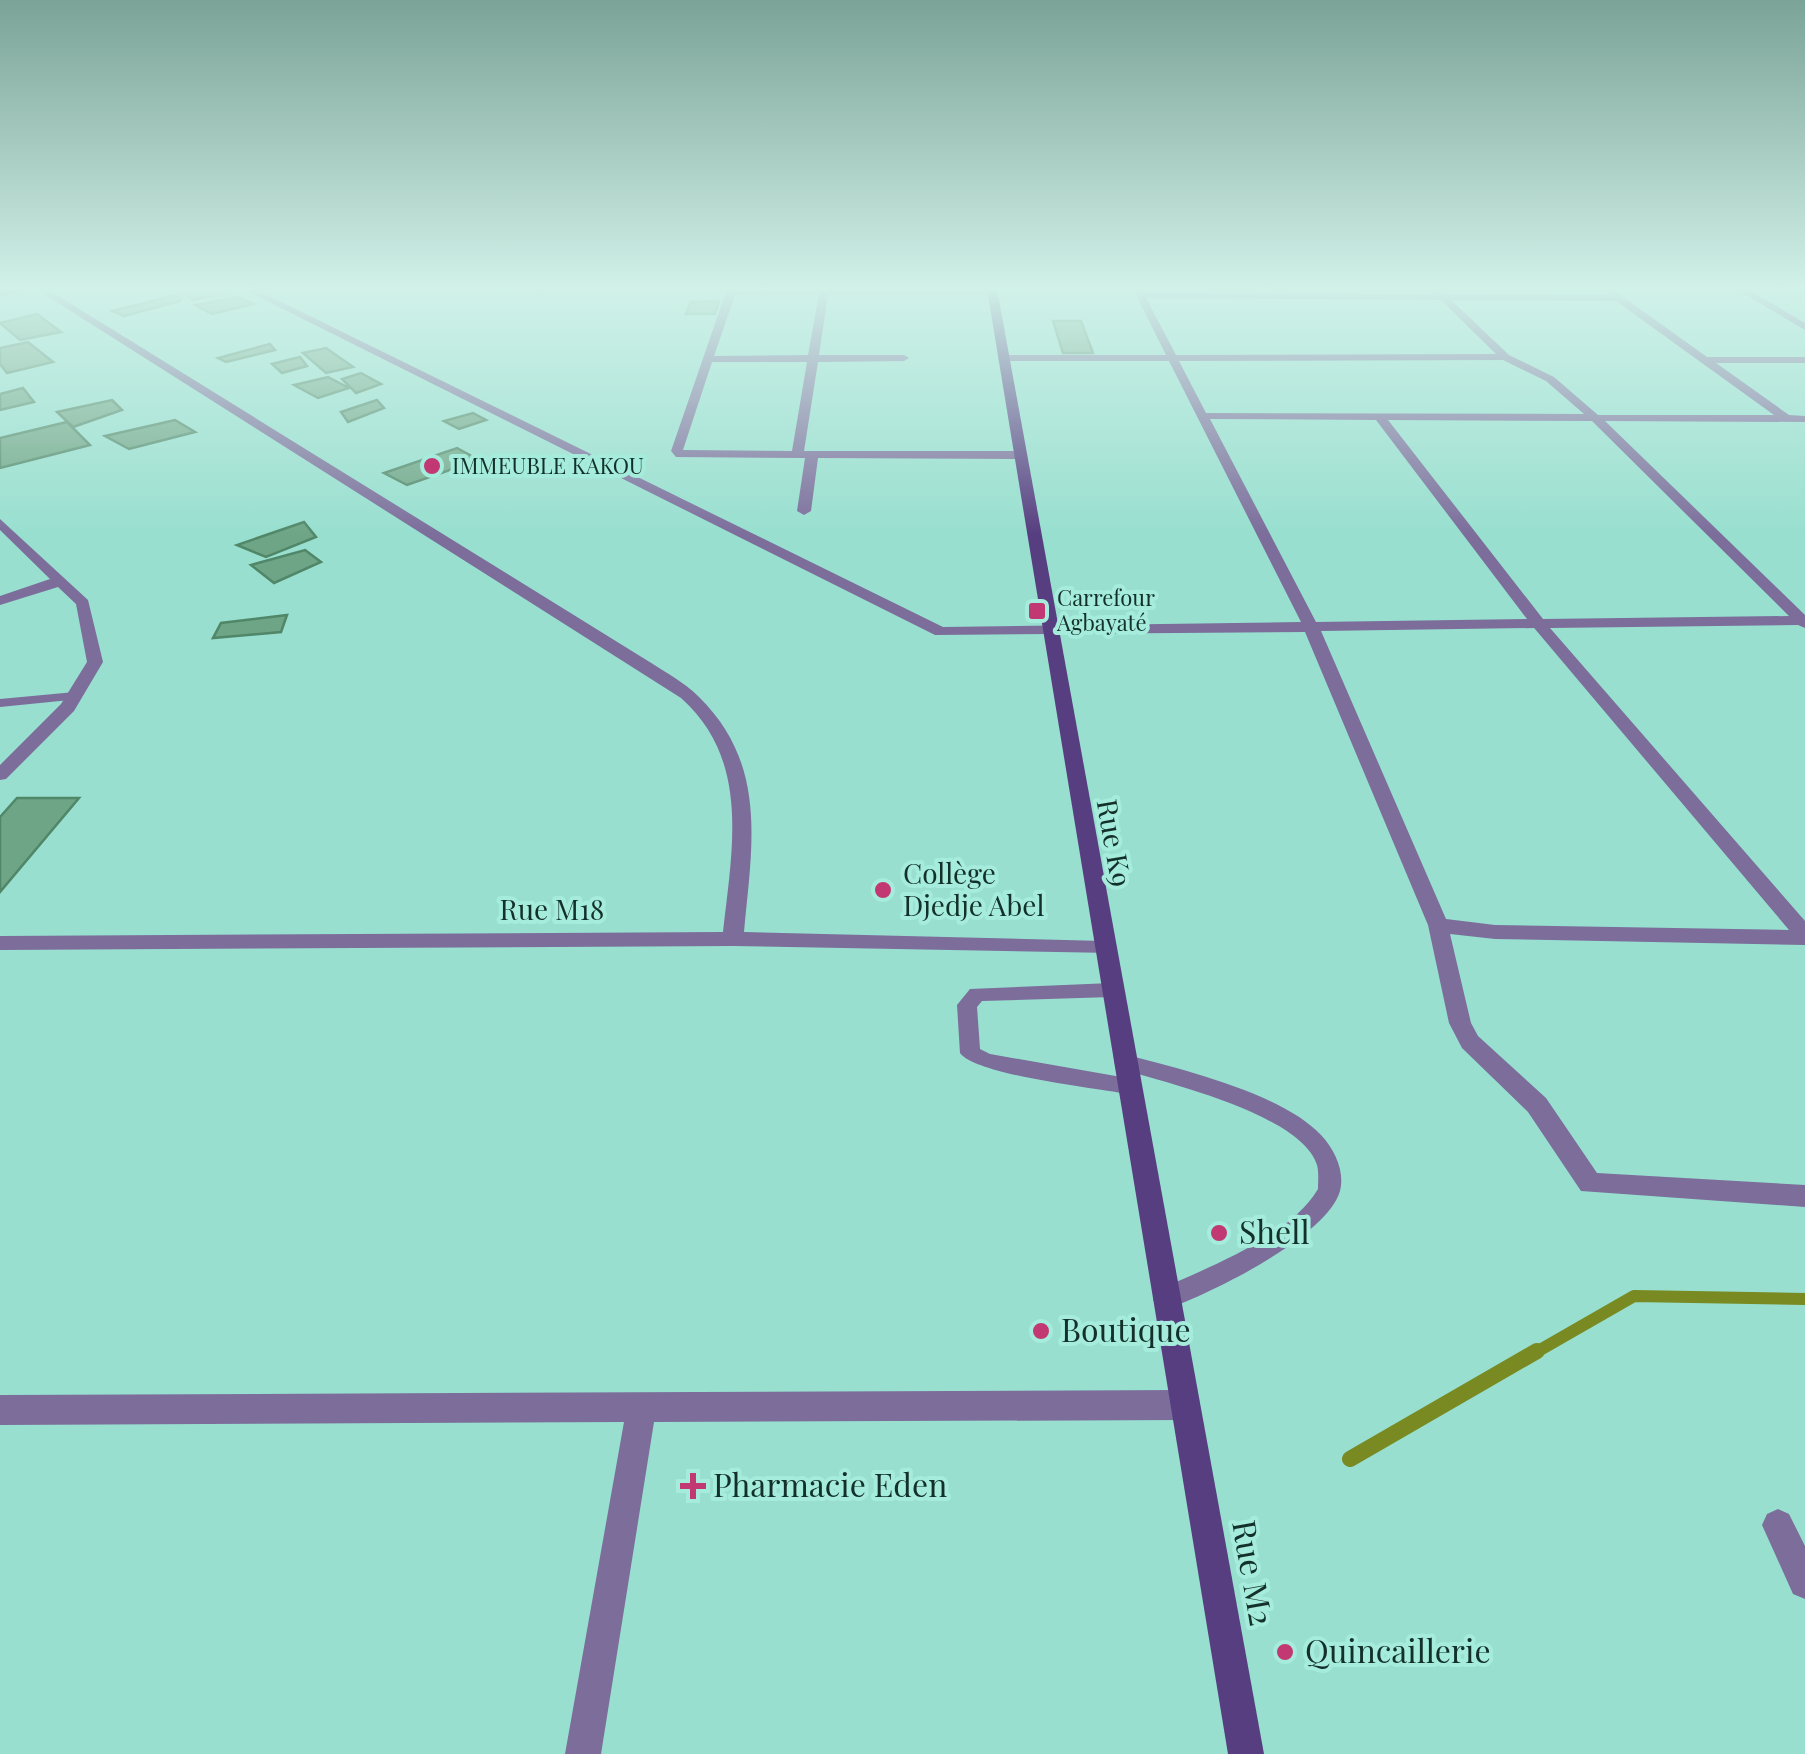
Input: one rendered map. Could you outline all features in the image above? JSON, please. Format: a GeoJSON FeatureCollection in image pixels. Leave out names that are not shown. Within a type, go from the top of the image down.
{"type":"FeatureCollection","features":[{"type":"Feature","properties":{"kind":"street"},"geometry":{"type":"LineString","coordinates":[[170,371],[642,664],[693,700],[724,737],[744,788],[733,939]]}},
{"type":"Feature","properties":{"kind":"street"},"geometry":{"type":"LineString","coordinates":[[411,371],[940,632],[1804,621]]}},
{"type":"Feature","properties":{"kind":"street"},"geometry":{"type":"LineString","coordinates":[[704,371],[677,450],[686,455],[1020,455]]}},
{"type":"Feature","properties":{"kind":"street"},"geometry":{"type":"LineString","coordinates":[[804,511],[813,371]]}},
{"type":"Feature","properties":{"kind":"street","name":"Rue K9"},"geometry":{"type":"LineString","coordinates":[[1005,371],[1184,1405]]}},
{"type":"Feature","properties":{"kind":"street"},"geometry":{"type":"LineString","coordinates":[[1179,371],[1312,628],[1438,925],[1460,1023],[1470,1042],[1537,1106],[1590,1182],[1805,1196]]}},
{"type":"Feature","properties":{"kind":"street"},"geometry":{"type":"LineString","coordinates":[[1534,371],[1550,379],[1594,417],[1804,621]]}},
{"type":"Feature","properties":{"kind":"street"},"geometry":{"type":"LineString","coordinates":[[1719,371],[1805,432]]}},
{"type":"Feature","properties":{"kind":"street"},"geometry":{"type":"LineString","coordinates":[[1202,416],[1805,419]]}},
{"type":"Feature","properties":{"kind":"street"},"geometry":{"type":"LineString","coordinates":[[1380,416],[1540,626],[1805,936]]}},
{"type":"Feature","properties":{"kind":"street"},"geometry":{"type":"LineString","coordinates":[[0,523],[83,603],[95,662],[75,696],[0,775]]}},
{"type":"Feature","properties":{"kind":"street"},"geometry":{"type":"LineString","coordinates":[[0,601],[60,581]]}},
{"type":"Feature","properties":{"kind":"street"},"geometry":{"type":"LineString","coordinates":[[1438,925],[1515,933],[1805,936]]}},
{"type":"Feature","properties":{"kind":"street","name":"Rue M18"},"geometry":{"type":"LineString","coordinates":[[0,943],[733,939],[1104,948]]}},
{"type":"Feature","properties":{"kind":"street"},"geometry":{"type":"LineString","coordinates":[[0,1410],[642,1411],[1184,1405]]}},
{"type":"Feature","properties":{"kind":"street","name":"Rue M2"},"geometry":{"type":"LineString","coordinates":[[1184,1405],[1246,1754]]}},
{"type":"Feature","properties":{"kind":"street"},"geometry":{"type":"LineString","coordinates":[[583,1754],[642,1411]]}},
{"type":"Feature","properties":{"kind":"street"},"geometry":{"type":"LineString","coordinates":[[1778,1525],[1805,1582]]}},
{"type":"Feature","properties":{"kind":"lane"},"geometry":{"type":"LineString","coordinates":[[0,703],[75,696]]}},
{"type":"Feature","properties":{"kind":"lane"},"geometry":{"type":"LineString","coordinates":[[1112,990],[977,994],[967,1005],[970,1054],[986,1061],[1127,1086]]}},
{"type":"Feature","properties":{"kind":"lane"},"geometry":{"type":"LineString","coordinates":[[1124,1062],[1212,1087],[1269,1111],[1315,1140],[1328,1165],[1328,1190],[1308,1217],[1261,1252],[1165,1300]]}},
{"type":"Feature","properties":{"kind":"building"},"geometry":{"type":"Polygon","coordinates":[[[361,373],[381,384],[356,393],[342,379],[361,373]]]}},
{"type":"Feature","properties":{"kind":"building"},"geometry":{"type":"Polygon","coordinates":[[[328,377],[349,388],[318,398],[294,385],[328,377]]]}},
{"type":"Feature","properties":{"kind":"building"},"geometry":{"type":"Polygon","coordinates":[[[23,388],[34,402],[0,410],[0,394],[23,388]]]}},
{"type":"Feature","properties":{"kind":"building"},"geometry":{"type":"Polygon","coordinates":[[[112,400],[122,410],[73,427],[57,412],[112,400]]]}},
{"type":"Feature","properties":{"kind":"building"},"geometry":{"type":"Polygon","coordinates":[[[377,400],[384,408],[348,422],[341,412],[377,400]]]}},
{"type":"Feature","properties":{"kind":"building"},"geometry":{"type":"Polygon","coordinates":[[[473,413],[486,420],[459,429],[444,421],[473,413]]]}},
{"type":"Feature","properties":{"kind":"building"},"geometry":{"type":"Polygon","coordinates":[[[175,420],[195,432],[129,449],[105,436],[175,420]]]}},
{"type":"Feature","properties":{"kind":"building"},"geometry":{"type":"Polygon","coordinates":[[[67,422],[90,445],[0,468],[0,438],[67,422]]]}},
{"type":"Feature","properties":{"kind":"building","name":"IMMEUBLE KAKOU"},"geometry":{"type":"Polygon","coordinates":[[[457,448],[479,460],[407,485],[384,473],[457,448]]]}},
{"type":"Feature","properties":{"kind":"building"},"geometry":{"type":"Polygon","coordinates":[[[304,522],[316,537],[266,557],[237,545],[304,522]]]}},
{"type":"Feature","properties":{"kind":"building"},"geometry":{"type":"Polygon","coordinates":[[[305,550],[321,562],[274,583],[251,565],[305,550]]]}},
{"type":"Feature","properties":{"kind":"building"},"geometry":{"type":"Polygon","coordinates":[[[287,615],[281,632],[213,638],[221,623],[287,615]]]}},
{"type":"Feature","properties":{"kind":"building"},"geometry":{"type":"Polygon","coordinates":[[[17,798],[79,798],[0,892],[0,817],[17,798]]]}},
{"type":"Feature","properties":{"kind":"waterway"},"geometry":{"type":"LineString","coordinates":[[1533,1354],[1634,1296],[1805,1299]]}},
{"type":"Feature","properties":{"kind":"waterway"},"geometry":{"type":"LineString","coordinates":[[1350,1459],[1537,1351]]}},
{"type":"Feature","properties":{"kind":"place","name":"IMMEUBLE KAKOU"},"geometry":{"type":"Point","coordinates":[432,466]}},
{"type":"Feature","properties":{"kind":"place","name":"Carrefour Agbayaté"},"geometry":{"type":"Point","coordinates":[1037,611]}},
{"type":"Feature","properties":{"kind":"place","name":"Collège Djedje Abel"},"geometry":{"type":"Point","coordinates":[883,890]}},
{"type":"Feature","properties":{"kind":"place","name":"Shell"},"geometry":{"type":"Point","coordinates":[1219,1233]}},
{"type":"Feature","properties":{"kind":"place","name":"Boutique"},"geometry":{"type":"Point","coordinates":[1041,1331]}},
{"type":"Feature","properties":{"kind":"place","name":"Pharmacie Eden"},"geometry":{"type":"Point","coordinates":[693,1486]}},
{"type":"Feature","properties":{"kind":"place","name":"Quincaillerie"},"geometry":{"type":"Point","coordinates":[1285,1652]}}]}
